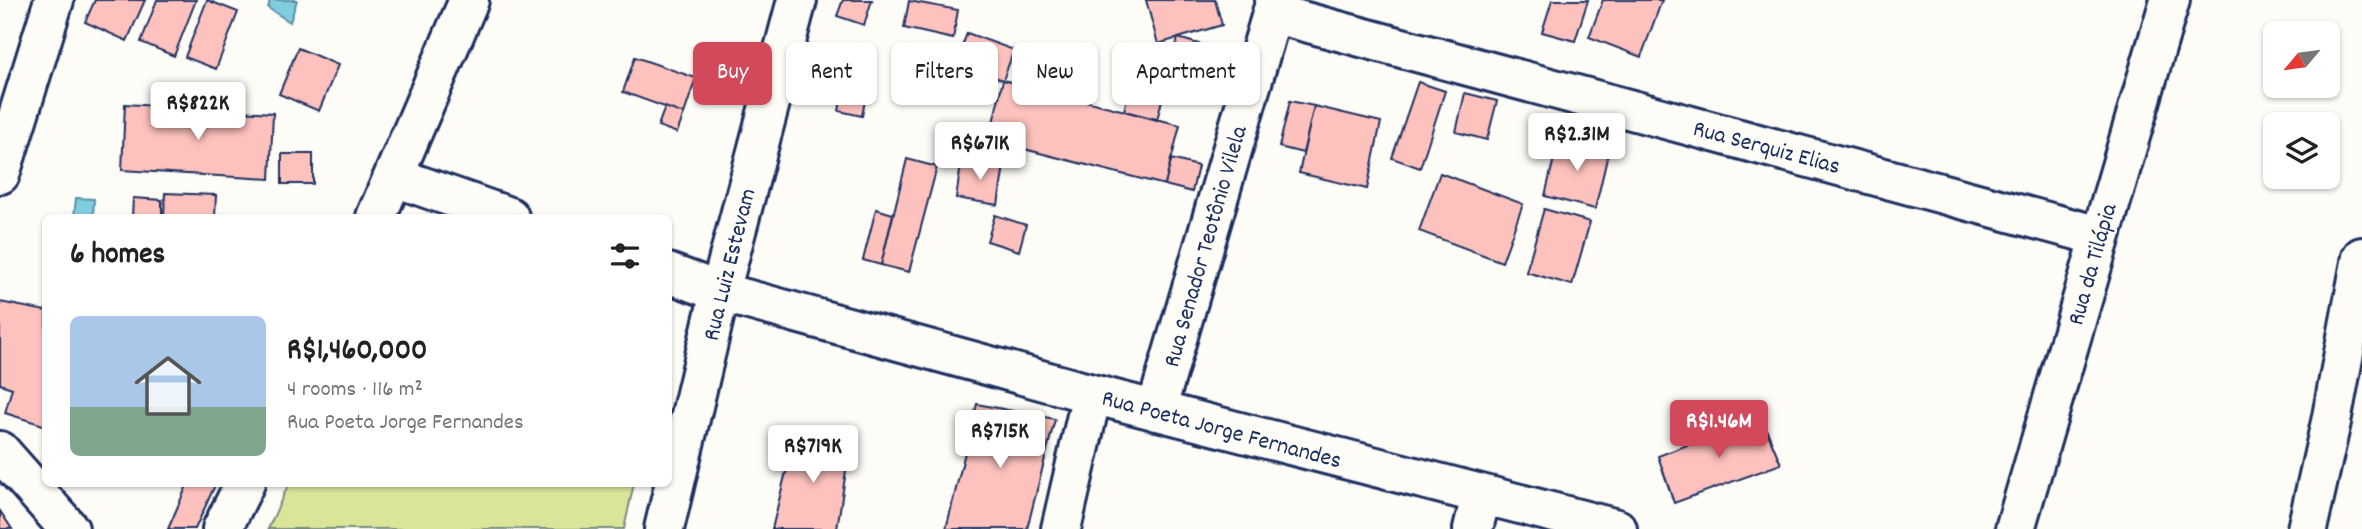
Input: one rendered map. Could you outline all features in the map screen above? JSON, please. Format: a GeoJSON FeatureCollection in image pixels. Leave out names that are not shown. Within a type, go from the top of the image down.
{"type":"FeatureCollection","features":[{"type":"Feature","properties":{"kind":"street"},"geometry":{"type":"LineString","coordinates":[[0,174],[54,0]]}},
{"type":"Feature","properties":{"kind":"street"},"geometry":{"type":"LineString","coordinates":[[377,214],[469,0]]}},
{"type":"Feature","properties":{"kind":"street","name":"Rua Luiz Estevam"},"geometry":{"type":"LineString","coordinates":[[664,529],[720,292],[797,0]]}},
{"type":"Feature","properties":{"kind":"street","name":"Rua da Tilápia"},"geometry":{"type":"LineString","coordinates":[[2015,529],[2170,0]]}},
{"type":"Feature","properties":{"kind":"street","name":"Rua Serquiz Elias"},"geometry":{"type":"LineString","coordinates":[[1274,6],[2099,236]]}},
{"type":"Feature","properties":{"kind":"street","name":"Rua Senador Teotônio Vilela"},"geometry":{"type":"LineString","coordinates":[[1156,411],[1274,6]]}},
{"type":"Feature","properties":{"kind":"street"},"geometry":{"type":"LineString","coordinates":[[395,177],[500,214]]}},
{"type":"Feature","properties":{"kind":"street"},"geometry":{"type":"LineString","coordinates":[[2307,529],[2331,422],[2362,257]]}},
{"type":"Feature","properties":{"kind":"street","name":"Rua Poeta Jorge Fernandes"},"geometry":{"type":"LineString","coordinates":[[672,275],[720,292],[1156,411],[1477,513],[1617,529]]}},
{"type":"Feature","properties":{"kind":"street"},"geometry":{"type":"LineString","coordinates":[[1061,529],[1092,394]]}},
{"type":"Feature","properties":{"kind":"street"},"geometry":{"type":"LineString","coordinates":[[0,451],[69,529]]}},
{"type":"Feature","properties":{"kind":"street"},"geometry":{"type":"LineString","coordinates":[[222,529],[243,487]]}},
{"type":"Feature","properties":{"kind":"green space"},"geometry":{"type":"Polygon","coordinates":[[[287,487],[633,487],[624,529],[268,529],[287,487]]]}},
{"type":"Feature","properties":{"kind":"water"},"geometry":{"type":"Polygon","coordinates":[[[270,0],[297,0],[290,22],[268,8],[270,0]]]}},
{"type":"Feature","properties":{"kind":"water"},"geometry":{"type":"Polygon","coordinates":[[[76,198],[94,199],[93,214],[74,214],[76,198]]]}},
{"type":"Feature","properties":{"kind":"building"},"geometry":{"type":"Polygon","coordinates":[[[95,0],[145,0],[127,41],[85,22],[95,0]]]}},
{"type":"Feature","properties":{"kind":"building"},"geometry":{"type":"Polygon","coordinates":[[[157,0],[196,0],[174,56],[141,42],[157,0]]]}},
{"type":"Feature","properties":{"kind":"building"},"geometry":{"type":"Polygon","coordinates":[[[207,0],[238,12],[216,69],[185,57],[207,0]]]}},
{"type":"Feature","properties":{"kind":"building"},"geometry":{"type":"Polygon","coordinates":[[[843,0],[872,0],[864,25],[837,16],[843,0]]]}},
{"type":"Feature","properties":{"kind":"building"},"geometry":{"type":"Polygon","coordinates":[[[1146,0],[1215,0],[1222,25],[1157,42],[1146,0]]]}},
{"type":"Feature","properties":{"kind":"building"},"geometry":{"type":"Polygon","coordinates":[[[1552,0],[1588,0],[1575,41],[1542,32],[1552,0]]]}},
{"type":"Feature","properties":{"kind":"building"},"geometry":{"type":"Polygon","coordinates":[[[1603,0],[1662,0],[1641,57],[1589,37],[1603,0]]]}},
{"type":"Feature","properties":{"kind":"building"},"geometry":{"type":"Polygon","coordinates":[[[909,1],[958,10],[953,39],[904,28],[909,1]]]}},
{"type":"Feature","properties":{"kind":"building"},"geometry":{"type":"Polygon","coordinates":[[[967,33],[992,42],[964,42],[967,33]]]}},
{"type":"Feature","properties":{"kind":"building"},"geometry":{"type":"Polygon","coordinates":[[[998,44],[1012,49],[1003,80],[998,78],[998,44]]]}},
{"type":"Feature","properties":{"kind":"building"},"geometry":{"type":"Polygon","coordinates":[[[298,48],[338,65],[319,111],[279,94],[298,48]]]}},
{"type":"Feature","properties":{"kind":"building"},"geometry":{"type":"Polygon","coordinates":[[[635,57],[693,77],[693,87],[684,114],[623,92],[635,57]]]}},
{"type":"Feature","properties":{"kind":"building"},"geometry":{"type":"Polygon","coordinates":[[[1003,80],[1012,82],[1012,105],[1098,104],[1180,125],[1165,185],[989,140],[1003,80]]]}},
{"type":"Feature","properties":{"kind":"building"},"geometry":{"type":"Polygon","coordinates":[[[1418,82],[1445,91],[1420,168],[1392,158],[1418,82]]]}},
{"type":"Feature","properties":{"kind":"building"},"geometry":{"type":"Polygon","coordinates":[[[1465,93],[1497,101],[1487,140],[1456,132],[1465,93]]]}},
{"type":"Feature","properties":{"kind":"building"},"geometry":{"type":"Polygon","coordinates":[[[1290,101],[1314,106],[1303,153],[1279,147],[1290,101]]]}},
{"type":"Feature","properties":{"kind":"building"},"geometry":{"type":"Polygon","coordinates":[[[125,104],[273,113],[270,179],[122,170],[125,104]]]}},
{"type":"Feature","properties":{"kind":"building"},"geometry":{"type":"Polygon","coordinates":[[[840,105],[864,105],[862,116],[839,111],[840,105]]]}},
{"type":"Feature","properties":{"kind":"building"},"geometry":{"type":"Polygon","coordinates":[[[1125,105],[1161,105],[1157,120],[1124,111],[1125,105]]]}},
{"type":"Feature","properties":{"kind":"building"},"geometry":{"type":"Polygon","coordinates":[[[1314,106],[1381,122],[1367,189],[1299,173],[1314,106]]]}},
{"type":"Feature","properties":{"kind":"building"},"geometry":{"type":"Polygon","coordinates":[[[665,107],[684,114],[677,133],[658,126],[665,107]]]}},
{"type":"Feature","properties":{"kind":"building"},"geometry":{"type":"Polygon","coordinates":[[[1559,137],[1609,150],[1595,209],[1545,196],[1559,137]]]}},
{"type":"Feature","properties":{"kind":"building"},"geometry":{"type":"Polygon","coordinates":[[[282,154],[313,154],[313,184],[282,184],[282,154]]]}},
{"type":"Feature","properties":{"kind":"building"},"geometry":{"type":"Polygon","coordinates":[[[962,158],[1004,165],[998,205],[956,198],[962,158]]]}},
{"type":"Feature","properties":{"kind":"building"},"geometry":{"type":"Polygon","coordinates":[[[907,159],[937,167],[909,272],[881,265],[907,159]]]}},
{"type":"Feature","properties":{"kind":"building"},"geometry":{"type":"Polygon","coordinates":[[[1171,159],[1198,166],[1192,192],[1165,185],[1171,159]]]}},
{"type":"Feature","properties":{"kind":"building"},"geometry":{"type":"Polygon","coordinates":[[[1440,173],[1523,204],[1502,262],[1419,231],[1440,173]]]}},
{"type":"Feature","properties":{"kind":"building"},"geometry":{"type":"Polygon","coordinates":[[[165,193],[216,195],[215,214],[164,214],[165,193]]]}},
{"type":"Feature","properties":{"kind":"building"},"geometry":{"type":"Polygon","coordinates":[[[133,198],[162,200],[162,214],[132,214],[133,198]]]}},
{"type":"Feature","properties":{"kind":"building"},"geometry":{"type":"Polygon","coordinates":[[[876,209],[893,214],[881,265],[863,260],[876,209]]]}},
{"type":"Feature","properties":{"kind":"building"},"geometry":{"type":"Polygon","coordinates":[[[1544,209],[1590,222],[1572,285],[1526,272],[1544,209]]]}},
{"type":"Feature","properties":{"kind":"building"},"geometry":{"type":"Polygon","coordinates":[[[995,215],[1026,225],[1019,251],[987,241],[995,215]]]}},
{"type":"Feature","properties":{"kind":"building"},"geometry":{"type":"Polygon","coordinates":[[[0,302],[42,310],[42,425],[5,413],[12,388],[0,384],[0,302]]]}},
{"type":"Feature","properties":{"kind":"building"},"geometry":{"type":"Polygon","coordinates":[[[977,404],[1055,419],[1027,529],[946,529],[977,404]]]}},
{"type":"Feature","properties":{"kind":"building"},"geometry":{"type":"Polygon","coordinates":[[[1761,417],[1781,464],[1674,503],[1658,456],[1761,417]]]}},
{"type":"Feature","properties":{"kind":"building"},"geometry":{"type":"Polygon","coordinates":[[[795,435],[850,445],[837,529],[772,529],[795,435]]]}},
{"type":"Feature","properties":{"kind":"building"},"geometry":{"type":"Polygon","coordinates":[[[186,487],[214,487],[195,529],[168,529],[186,487]]]}},
{"type":"Feature","properties":{"kind":"building"},"geometry":{"type":"Polygon","coordinates":[[[0,511],[12,529],[0,529],[0,511]]]}}]}
